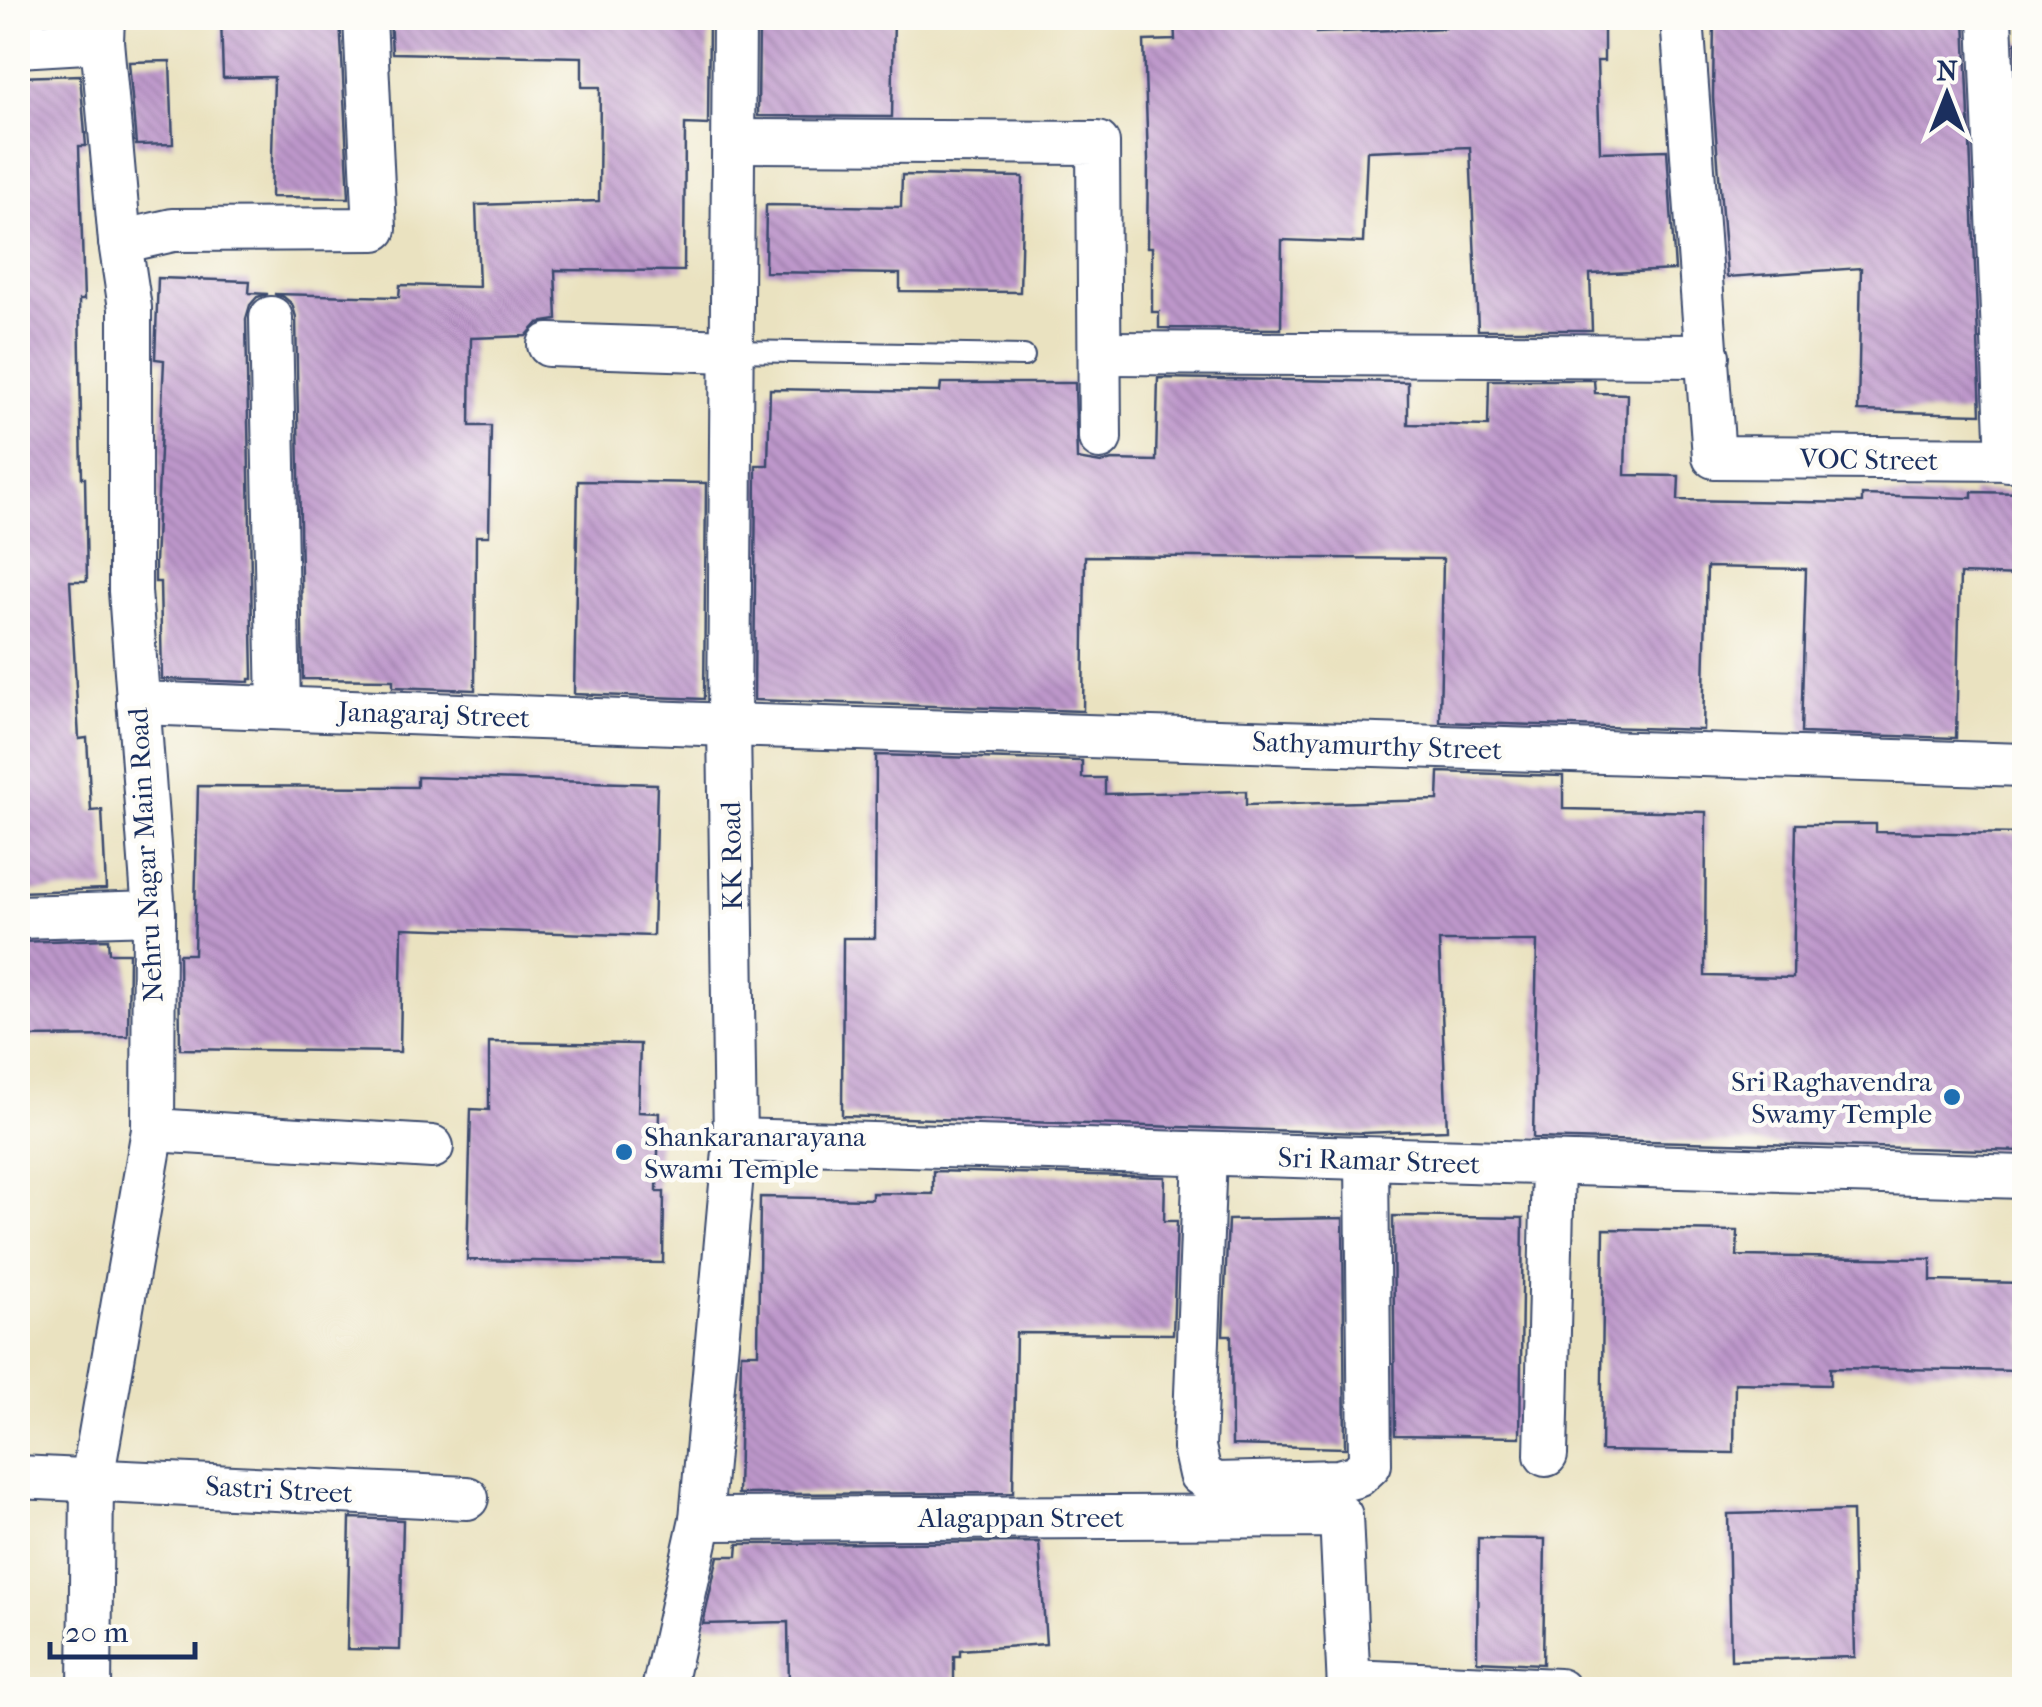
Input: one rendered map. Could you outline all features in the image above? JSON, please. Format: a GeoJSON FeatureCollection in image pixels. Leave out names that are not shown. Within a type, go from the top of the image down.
{"type":"FeatureCollection","features":[{"type":"Feature","properties":{"kind":"street"},"geometry":{"type":"LineString","coordinates":[[120,242],[173,230],[375,229],[365,18]]}},
{"type":"Feature","properties":{"kind":"street","name":"KK Road"},"geometry":{"type":"LineString","coordinates":[[663,1690],[701,1520],[734,1140],[729,725],[734,18]]}},
{"type":"Feature","properties":{"kind":"street"},"geometry":{"type":"LineString","coordinates":[[1100,353],[1708,356],[1682,18]]}},
{"type":"Feature","properties":{"kind":"street"},"geometry":{"type":"LineString","coordinates":[[1990,18],[2016,460]]}},
{"type":"Feature","properties":{"kind":"street"},"geometry":{"type":"LineString","coordinates":[[18,46],[103,29]]}},
{"type":"Feature","properties":{"kind":"street","name":"Nehru Nagar Main Road"},"geometry":{"type":"LineString","coordinates":[[90,1690],[92,1480],[153,1130],[154,913],[130,591],[130,308],[120,242],[103,29]]}},
{"type":"Feature","properties":{"kind":"street"},"geometry":{"type":"LineString","coordinates":[[733,141],[1098,143],[1100,438]]}},
{"type":"Feature","properties":{"kind":"street"},"geometry":{"type":"LineString","coordinates":[[271,318],[279,708]]}},
{"type":"Feature","properties":{"kind":"street"},"geometry":{"type":"LineString","coordinates":[[549,345],[732,352]]}},
{"type":"Feature","properties":{"kind":"street","name":"VOC Street"},"geometry":{"type":"LineString","coordinates":[[1708,356],[1714,457],[2016,460]]}},
{"type":"Feature","properties":{"kind":"street","name":"Janagaraj Street"},"geometry":{"type":"LineString","coordinates":[[138,702],[729,725]]}},
{"type":"Feature","properties":{"kind":"street","name":"Sathyamurthy Street"},"geometry":{"type":"LineString","coordinates":[[729,725],[2024,764]]}},
{"type":"Feature","properties":{"kind":"street"},"geometry":{"type":"LineString","coordinates":[[18,917],[154,913]]}},
{"type":"Feature","properties":{"kind":"street"},"geometry":{"type":"LineString","coordinates":[[153,1130],[432,1147]]}},
{"type":"Feature","properties":{"kind":"street","name":"Sri Ramar Street"},"geometry":{"type":"LineString","coordinates":[[734,1140],[2024,1177]]}},
{"type":"Feature","properties":{"kind":"street"},"geometry":{"type":"LineString","coordinates":[[1205,1154],[1194,1447],[1200,1474],[1214,1484],[1338,1481],[1357,1476],[1370,1464],[1367,1160]]}},
{"type":"Feature","properties":{"kind":"street"},"geometry":{"type":"LineString","coordinates":[[1546,1455],[1553,1165]]}},
{"type":"Feature","properties":{"kind":"street","name":"Sastri Street"},"geometry":{"type":"LineString","coordinates":[[18,1477],[467,1498]]}},
{"type":"Feature","properties":{"kind":"street","name":"Alagappan Street"},"geometry":{"type":"LineString","coordinates":[[701,1520],[1341,1516],[1349,1685]]}},
{"type":"Feature","properties":{"kind":"street"},"geometry":{"type":"LineString","coordinates":[[1349,1685],[1560,1690]]}},
{"type":"Feature","properties":{"kind":"lane"},"geometry":{"type":"LineString","coordinates":[[732,352],[1024,356]]}},
{"type":"Feature","properties":{"kind":"building"},"geometry":{"type":"Polygon","coordinates":[[[221,18],[340,18],[349,198],[271,197],[274,77],[223,78],[221,18]]]}},
{"type":"Feature","properties":{"kind":"building"},"geometry":{"type":"Polygon","coordinates":[[[390,18],[709,18],[708,125],[685,124],[684,271],[555,270],[557,320],[538,323],[526,336],[471,338],[470,426],[491,426],[489,536],[476,536],[475,690],[393,687],[393,680],[303,679],[296,317],[292,304],[274,294],[399,297],[400,285],[479,287],[476,205],[599,201],[600,87],[582,87],[582,57],[392,53],[390,18]]]}},
{"type":"Feature","properties":{"kind":"building"},"geometry":{"type":"Polygon","coordinates":[[[759,18],[894,18],[892,117],[758,116],[759,18]]]}},
{"type":"Feature","properties":{"kind":"building"},"geometry":{"type":"Polygon","coordinates":[[[1174,18],[1316,18],[1316,33],[1445,28],[1445,18],[1604,18],[1604,61],[1597,61],[1600,152],[1667,150],[1675,270],[1590,274],[1592,330],[1478,330],[1470,147],[1367,151],[1363,243],[1282,240],[1281,329],[1159,328],[1159,312],[1152,312],[1152,247],[1147,247],[1144,41],[1175,40],[1174,18]]]}},
{"type":"Feature","properties":{"kind":"building"},"geometry":{"type":"Polygon","coordinates":[[[1714,18],[1965,18],[1981,414],[1858,411],[1861,268],[1727,277],[1713,98],[1714,18]]]}},
{"type":"Feature","properties":{"kind":"building"},"geometry":{"type":"Polygon","coordinates":[[[2016,42],[2024,42],[2024,109],[2019,109],[2016,42]]]}},
{"type":"Feature","properties":{"kind":"building"},"geometry":{"type":"Polygon","coordinates":[[[170,61],[173,144],[136,145],[129,62],[170,61]]]}},
{"type":"Feature","properties":{"kind":"building"},"geometry":{"type":"Polygon","coordinates":[[[80,75],[86,146],[79,146],[84,300],[79,300],[87,581],[70,581],[79,739],[87,738],[91,811],[102,810],[106,889],[18,892],[18,77],[80,75]]]}},
{"type":"Feature","properties":{"kind":"building"},"geometry":{"type":"Polygon","coordinates":[[[902,175],[1023,177],[1020,292],[900,291],[900,274],[765,272],[766,205],[901,207],[902,175]]]}},
{"type":"Feature","properties":{"kind":"building"},"geometry":{"type":"Polygon","coordinates":[[[158,278],[250,281],[249,293],[268,294],[257,297],[246,319],[253,679],[249,682],[162,679],[160,582],[155,582],[164,360],[155,359],[158,278]]]}},
{"type":"Feature","properties":{"kind":"building"},"geometry":{"type":"Polygon","coordinates":[[[1158,378],[1408,382],[1408,424],[1488,426],[1489,380],[1594,380],[1595,393],[1627,394],[1625,475],[1679,476],[1678,500],[1862,503],[1862,495],[1972,498],[1972,492],[2024,493],[2024,576],[1960,574],[1956,738],[1801,733],[1806,569],[1707,567],[1703,730],[1440,722],[1443,559],[1085,556],[1083,711],[754,700],[756,465],[768,465],[770,389],[940,392],[941,383],[1075,383],[1077,459],[1101,463],[1156,461],[1158,378]]]}},
{"type":"Feature","properties":{"kind":"building"},"geometry":{"type":"Polygon","coordinates":[[[578,481],[706,483],[704,699],[574,694],[578,481]]]}},
{"type":"Feature","properties":{"kind":"building"},"geometry":{"type":"Polygon","coordinates":[[[876,755],[1082,761],[1082,778],[1105,778],[1105,794],[1246,791],[1246,805],[1438,800],[1439,772],[1563,776],[1563,809],[1706,812],[1705,976],[1793,978],[1796,824],[1876,824],[1876,832],[2024,834],[2024,1151],[1533,1138],[1537,941],[1439,941],[1447,1130],[1362,1133],[842,1116],[843,938],[875,938],[876,755]]]}},
{"type":"Feature","properties":{"kind":"building"},"geometry":{"type":"Polygon","coordinates":[[[417,777],[657,784],[653,936],[402,928],[400,1052],[180,1049],[179,954],[194,954],[198,786],[417,787],[417,777]]]}},
{"type":"Feature","properties":{"kind":"building"},"geometry":{"type":"Polygon","coordinates":[[[108,939],[109,953],[129,953],[128,1036],[18,1037],[18,942],[108,939]]]}},
{"type":"Feature","properties":{"kind":"building"},"geometry":{"type":"Polygon","coordinates":[[[489,1042],[640,1044],[638,1112],[659,1113],[657,1192],[664,1192],[663,1263],[467,1260],[471,1109],[489,1110],[489,1042]]]}},
{"type":"Feature","properties":{"kind":"building"},"geometry":{"type":"Polygon","coordinates":[[[933,1171],[1165,1177],[1164,1221],[1177,1221],[1173,1334],[1016,1333],[1013,1493],[738,1494],[741,1353],[758,1353],[760,1197],[872,1199],[872,1193],[933,1194],[933,1171]]]}},
{"type":"Feature","properties":{"kind":"building"},"geometry":{"type":"Polygon","coordinates":[[[1393,1216],[1523,1218],[1520,1437],[1395,1435],[1393,1216]]]}},
{"type":"Feature","properties":{"kind":"building"},"geometry":{"type":"Polygon","coordinates":[[[1343,1218],[1345,1448],[1232,1445],[1231,1335],[1223,1335],[1228,1220],[1343,1218]]]}},
{"type":"Feature","properties":{"kind":"building"},"geometry":{"type":"Polygon","coordinates":[[[1604,1229],[1738,1231],[1737,1256],[1931,1259],[1931,1281],[2024,1283],[2024,1371],[1830,1368],[1830,1385],[1735,1383],[1734,1453],[1601,1451],[1604,1229]]]}},
{"type":"Feature","properties":{"kind":"building"},"geometry":{"type":"Polygon","coordinates":[[[1852,1511],[1855,1657],[1731,1660],[1728,1514],[1852,1511]]]}},
{"type":"Feature","properties":{"kind":"building"},"geometry":{"type":"Polygon","coordinates":[[[350,1518],[403,1520],[400,1650],[347,1649],[350,1518]]]}},
{"type":"Feature","properties":{"kind":"building"},"geometry":{"type":"Polygon","coordinates":[[[1478,1538],[1545,1539],[1543,1664],[1477,1661],[1478,1538]]]}},
{"type":"Feature","properties":{"kind":"building"},"geometry":{"type":"Polygon","coordinates":[[[1039,1542],[1046,1644],[960,1650],[960,1656],[954,1656],[954,1690],[883,1690],[883,1685],[789,1686],[788,1622],[703,1624],[718,1556],[737,1556],[738,1544],[1039,1542]]]}},
{"type":"Feature","properties":{"kind":"place","name":"Sri Raghavendra Swamy Temple"},"geometry":{"type":"Point","coordinates":[1952,1097]}},
{"type":"Feature","properties":{"kind":"place","name":"Shankaranarayana Swami Temple"},"geometry":{"type":"Point","coordinates":[624,1152]}}]}
